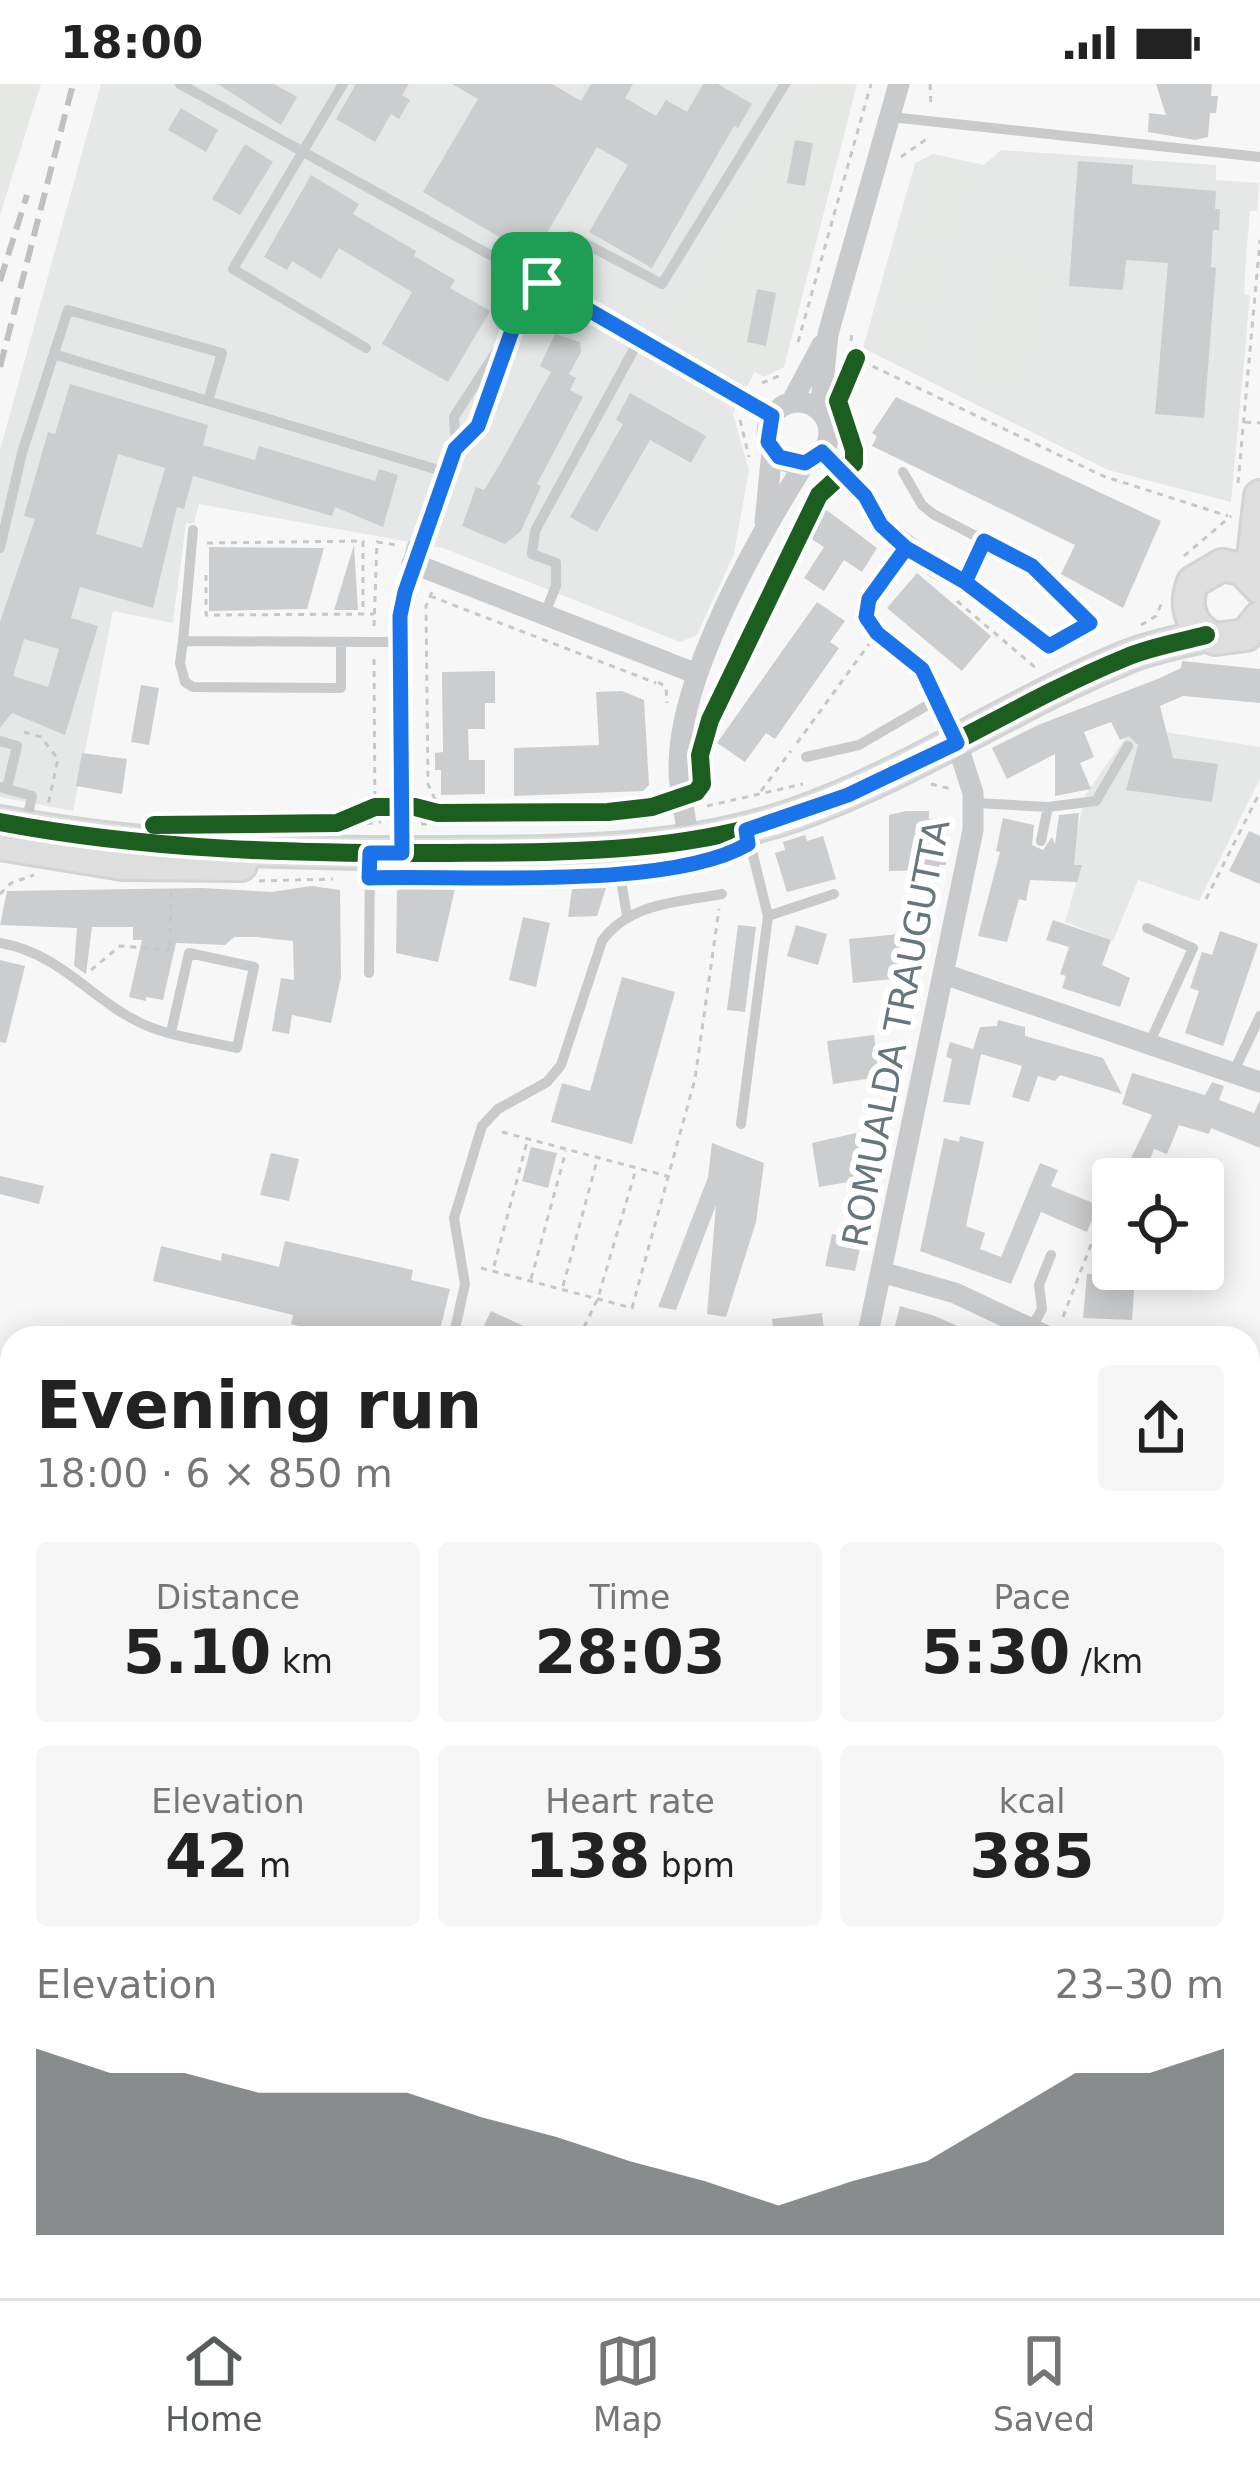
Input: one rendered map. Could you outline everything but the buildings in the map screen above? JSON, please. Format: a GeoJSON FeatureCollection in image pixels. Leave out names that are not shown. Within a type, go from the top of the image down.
{"type":"FeatureCollection","features":[{"type":"Feature","properties":{"kind":"street"},"geometry":{"type":"LineString","coordinates":[[689,808],[679,769],[684,716],[697,674],[765,523],[813,457],[828,427],[820,411],[828,334],[899,84]]}},
{"type":"Feature","properties":{"kind":"street"},"geometry":{"type":"LineString","coordinates":[[542,283],[772,416]]}},
{"type":"Feature","properties":{"kind":"street"},"geometry":{"type":"LineString","coordinates":[[765,523],[772,451],[766,433],[772,416],[791,403],[828,334]]}},
{"type":"Feature","properties":{"kind":"street"},"geometry":{"type":"LineString","coordinates":[[791,403],[820,411]]}},
{"type":"Feature","properties":{"kind":"street"},"geometry":{"type":"LineString","coordinates":[[772,451],[787,462],[813,457],[848,476],[881,525],[906,548],[965,582]]}},
{"type":"Feature","properties":{"kind":"street"},"geometry":{"type":"LineString","coordinates":[[689,808],[746,830],[848,795],[957,743],[1133,641],[1193,582],[1244,576],[1249,496]]}},
{"type":"Feature","properties":{"kind":"street"},"geometry":{"type":"LineString","coordinates":[[402,853],[400,642],[405,592],[415,556],[440,572],[697,674]]}},
{"type":"Feature","properties":{"kind":"street"},"geometry":{"type":"LineString","coordinates":[[1177,600],[1206,635]]}},
{"type":"Feature","properties":{"kind":"street"},"geometry":{"type":"LineString","coordinates":[[1133,641],[1206,635],[1226,640],[1255,630]]}},
{"type":"Feature","properties":{"kind":"street","name":"ROMUALDA TRAUGUTTA"},"geometry":{"type":"LineString","coordinates":[[870,1326],[974,830],[957,743]]}},
{"type":"Feature","properties":{"kind":"street"},"geometry":{"type":"LineString","coordinates":[[28,839],[312,854],[369,866],[402,853],[616,851],[689,808]]}},
{"type":"Feature","properties":{"kind":"street"},"geometry":{"type":"LineString","coordinates":[[944,974],[1260,1082]]}},
{"type":"Feature","properties":{"kind":"street"},"geometry":{"type":"LineString","coordinates":[[881,1272],[955,1293],[1035,1326]]}},
{"type":"Feature","properties":{"kind":"lane"},"geometry":{"type":"LineString","coordinates":[[179,84],[542,283]]}},
{"type":"Feature","properties":{"kind":"lane"},"geometry":{"type":"LineString","coordinates":[[343,84],[233,269],[366,348]]}},
{"type":"Feature","properties":{"kind":"lane"},"geometry":{"type":"LineString","coordinates":[[455,449],[454,417],[571,236],[662,284],[781,85]]}},
{"type":"Feature","properties":{"kind":"lane"},"geometry":{"type":"LineString","coordinates":[[891,117],[1260,157]]}},
{"type":"Feature","properties":{"kind":"lane"},"geometry":{"type":"LineString","coordinates":[[0,548],[22,453],[68,310],[222,353],[208,401]]}},
{"type":"Feature","properties":{"kind":"lane"},"geometry":{"type":"LineString","coordinates":[[415,556],[455,449],[478,426],[514,325]]}},
{"type":"Feature","properties":{"kind":"lane"},"geometry":{"type":"LineString","coordinates":[[545,613],[557,576],[556,563],[532,554],[535,531],[639,340]]}},
{"type":"Feature","properties":{"kind":"lane"},"geometry":{"type":"LineString","coordinates":[[57,355],[445,472]]}},
{"type":"Feature","properties":{"kind":"lane"},"geometry":{"type":"LineString","coordinates":[[902,472],[922,505],[1032,566],[1090,623],[1049,646],[965,582],[984,541]]}},
{"type":"Feature","properties":{"kind":"lane"},"geometry":{"type":"LineString","coordinates":[[193,530],[180,663],[185,682],[205,688],[341,688],[341,642]]}},
{"type":"Feature","properties":{"kind":"lane"},"geometry":{"type":"LineString","coordinates":[[906,548],[865,608],[877,633],[922,669],[957,743]]}},
{"type":"Feature","properties":{"kind":"lane"},"geometry":{"type":"LineString","coordinates":[[183,641],[400,642]]}},
{"type":"Feature","properties":{"kind":"lane"},"geometry":{"type":"LineString","coordinates":[[806,757],[859,745],[938,699]]}},
{"type":"Feature","properties":{"kind":"lane"},"geometry":{"type":"LineString","coordinates":[[0,741],[17,746],[3,788],[32,796],[28,839]]}},
{"type":"Feature","properties":{"kind":"lane"},"geometry":{"type":"LineString","coordinates":[[966,803],[999,800],[1048,807],[1096,801],[1128,746]]}},
{"type":"Feature","properties":{"kind":"lane"},"geometry":{"type":"LineString","coordinates":[[1041,841],[1048,807]]}},
{"type":"Feature","properties":{"kind":"lane"},"geometry":{"type":"LineString","coordinates":[[740,1124],[768,916],[746,830]]}},
{"type":"Feature","properties":{"kind":"lane"},"geometry":{"type":"LineString","coordinates":[[616,851],[627,916]]}},
{"type":"Feature","properties":{"kind":"lane"},"geometry":{"type":"LineString","coordinates":[[369,866],[369,974]]}},
{"type":"Feature","properties":{"kind":"lane"},"geometry":{"type":"LineString","coordinates":[[455,1326],[464,1268],[454,1218],[482,1126],[498,1109],[547,1082],[561,1065],[602,941],[627,916],[722,894]]}},
{"type":"Feature","properties":{"kind":"lane"},"geometry":{"type":"LineString","coordinates":[[768,916],[834,894]]}},
{"type":"Feature","properties":{"kind":"lane"},"geometry":{"type":"LineString","coordinates":[[1147,928],[1193,948],[1148,1044]]}},
{"type":"Feature","properties":{"kind":"lane"},"geometry":{"type":"LineString","coordinates":[[0,944],[44,956],[147,1026],[171,1032],[237,1048],[254,967],[189,953],[171,1032]]}},
{"type":"Feature","properties":{"kind":"lane"},"geometry":{"type":"LineString","coordinates":[[1233,1073],[1260,1016]]}},
{"type":"Feature","properties":{"kind":"lane"},"geometry":{"type":"LineString","coordinates":[[1046,1326],[1039,1285],[1051,1256]]}},
{"type":"Feature","properties":{"kind":"path"},"geometry":{"type":"LineString","coordinates":[[796,349],[871,84]]}},
{"type":"Feature","properties":{"kind":"path"},"geometry":{"type":"LineString","coordinates":[[898,168],[902,156],[930,137],[930,84]]}},
{"type":"Feature","properties":{"kind":"path"},"geometry":{"type":"LineString","coordinates":[[1175,574],[1186,552],[1231,517],[1249,496],[1244,422],[1260,240]]}},
{"type":"Feature","properties":{"kind":"path"},"geometry":{"type":"LineString","coordinates":[[705,726],[819,495],[848,476],[855,457],[838,401],[851,359],[851,331]]}},
{"type":"Feature","properties":{"kind":"path"},"geometry":{"type":"LineString","coordinates":[[851,359],[1103,476],[1231,517]]}},
{"type":"Feature","properties":{"kind":"path"},"geometry":{"type":"LineString","coordinates":[[754,387],[787,372]]}},
{"type":"Feature","properties":{"kind":"path"},"geometry":{"type":"LineString","coordinates":[[1244,422],[1260,423]]}},
{"type":"Feature","properties":{"kind":"path"},"geometry":{"type":"LineString","coordinates":[[363,614],[363,541],[206,542],[206,615],[374,614]]}},
{"type":"Feature","properties":{"kind":"path"},"geometry":{"type":"LineString","coordinates":[[438,819],[428,784],[426,606],[440,572]]}},
{"type":"Feature","properties":{"kind":"path"},"geometry":{"type":"LineString","coordinates":[[375,588],[430,596],[658,683]]}},
{"type":"Feature","properties":{"kind":"path"},"geometry":{"type":"LineString","coordinates":[[1133,641],[1177,600]]}},
{"type":"Feature","properties":{"kind":"path"},"geometry":{"type":"LineString","coordinates":[[759,793],[877,633]]}},
{"type":"Feature","properties":{"kind":"path"},"geometry":{"type":"LineString","coordinates":[[0,894],[10,883],[58,759],[41,737],[21,731]]}},
{"type":"Feature","properties":{"kind":"path"},"geometry":{"type":"LineString","coordinates":[[919,780],[954,790],[966,803]]}},
{"type":"Feature","properties":{"kind":"path"},"geometry":{"type":"LineString","coordinates":[[438,819],[689,808],[802,784]]}},
{"type":"Feature","properties":{"kind":"path"},"geometry":{"type":"LineString","coordinates":[[1206,899],[1260,792]]}},
{"type":"Feature","properties":{"kind":"path"},"geometry":{"type":"LineString","coordinates":[[339,827],[367,808],[438,819],[644,820]]}},
{"type":"Feature","properties":{"kind":"path"},"geometry":{"type":"LineString","coordinates":[[0,883],[27,871],[28,839]]}},
{"type":"Feature","properties":{"kind":"path"},"geometry":{"type":"LineString","coordinates":[[239,881],[369,866]]}},
{"type":"Feature","properties":{"kind":"path"},"geometry":{"type":"LineString","coordinates":[[79,980],[120,946],[170,950],[171,882]]}},
{"type":"Feature","properties":{"kind":"path"},"geometry":{"type":"LineString","coordinates":[[464,1268],[494,1268],[632,1308],[695,1079],[722,894]]}},
{"type":"Feature","properties":{"kind":"path"},"geometry":{"type":"LineString","coordinates":[[482,1126],[668,1177]]}},
{"type":"Feature","properties":{"kind":"path"},"geometry":{"type":"LineString","coordinates":[[494,1268],[528,1139]]}},
{"type":"Feature","properties":{"kind":"path"},"geometry":{"type":"LineString","coordinates":[[531,1279],[566,1149]]}},
{"type":"Feature","properties":{"kind":"path"},"geometry":{"type":"LineString","coordinates":[[562,1288],[598,1157]]}},
{"type":"Feature","properties":{"kind":"path"},"geometry":{"type":"LineString","coordinates":[[585,1326],[598,1298],[637,1167]]}},
{"type":"Feature","properties":{"kind":"path"},"geometry":{"type":"LineString","coordinates":[[1049,1326],[1092,1236]]}},
{"type":"Feature","properties":{"kind":"shaded area"},"geometry":{"type":"Polygon","coordinates":[[[0,84],[41,84],[0,215],[0,84]]]}},
{"type":"Feature","properties":{"kind":"shaded area"},"geometry":{"type":"Polygon","coordinates":[[[101,84],[836,84],[757,367],[733,414],[749,470],[734,554],[697,635],[680,642],[443,548],[199,504],[194,523],[186,523],[173,623],[113,611],[73,811],[0,797],[0,450],[101,84]]]}},
{"type":"Feature","properties":{"kind":"shaded area"},"geometry":{"type":"Polygon","coordinates":[[[799,84],[857,84],[784,367],[764,377],[559,272],[567,259],[671,314],[808,90],[799,84]]]}},
{"type":"Feature","properties":{"kind":"shaded area"},"geometry":{"type":"Polygon","coordinates":[[[1001,150],[1216,165],[1216,180],[1259,183],[1257,211],[1250,211],[1244,294],[1250,296],[1231,502],[1108,470],[863,348],[915,163],[933,154],[984,165],[1001,150]]]}},
{"type":"Feature","properties":{"kind":"shaded area"},"geometry":{"type":"Polygon","coordinates":[[[929,159],[975,169],[957,250],[910,240],[929,159]]]}},
{"type":"Feature","properties":{"kind":"shaded area"},"geometry":{"type":"Polygon","coordinates":[[[923,251],[941,255],[945,277],[940,298],[925,309],[902,304],[894,288],[903,263],[923,251]]]}},
{"type":"Feature","properties":{"kind":"shaded area"},"geometry":{"type":"Polygon","coordinates":[[[994,252],[1056,267],[1027,392],[965,378],[994,252]]]}},
{"type":"Feature","properties":{"kind":"shaded area"},"geometry":{"type":"Polygon","coordinates":[[[877,313],[940,328],[933,362],[869,348],[877,313]]]}},
{"type":"Feature","properties":{"kind":"shaded area"},"geometry":{"type":"Polygon","coordinates":[[[1133,727],[1260,747],[1260,779],[1199,901],[1138,880],[1113,941],[1065,922],[1081,866],[1070,864],[1085,795],[1133,727]]]}},
{"type":"Feature","properties":{"kind":"railway"},"geometry":{"type":"LineString","coordinates":[[0,367],[73,84]]}},
{"type":"Feature","properties":{"kind":"railway"},"geometry":{"type":"LineString","coordinates":[[0,281],[27,195]]}},
{"type":"Feature","properties":{"kind":"cycle path"},"geometry":{"type":"LineString","coordinates":[[154,825],[337,823],[375,807],[415,807],[438,813],[608,812],[652,807],[696,792],[702,784],[700,755],[710,720],[819,495],[854,463],[838,401],[856,358]]}},
{"type":"Feature","properties":{"kind":"cycle path"},"geometry":{"type":"LineString","coordinates":[[0,822],[111,839],[277,851],[534,852],[667,844],[797,814],[882,779],[1085,675],[1136,653],[1206,635]]}},
{"type":"Feature","properties":{"kind":"route"},"geometry":{"type":"LineString","coordinates":[[542,283],[514,325],[478,426],[455,449],[412,563],[400,616],[402,853],[370,853],[369,878],[617,873],[723,860],[748,844],[746,830],[848,795],[957,743],[922,669],[877,633],[866,617],[869,599],[906,548],[965,582],[1049,646],[1090,623],[1032,566],[984,541],[965,582],[936,568],[906,548],[881,525],[865,496],[822,452],[805,463],[787,462],[768,442],[772,416],[542,283]]}}]}
